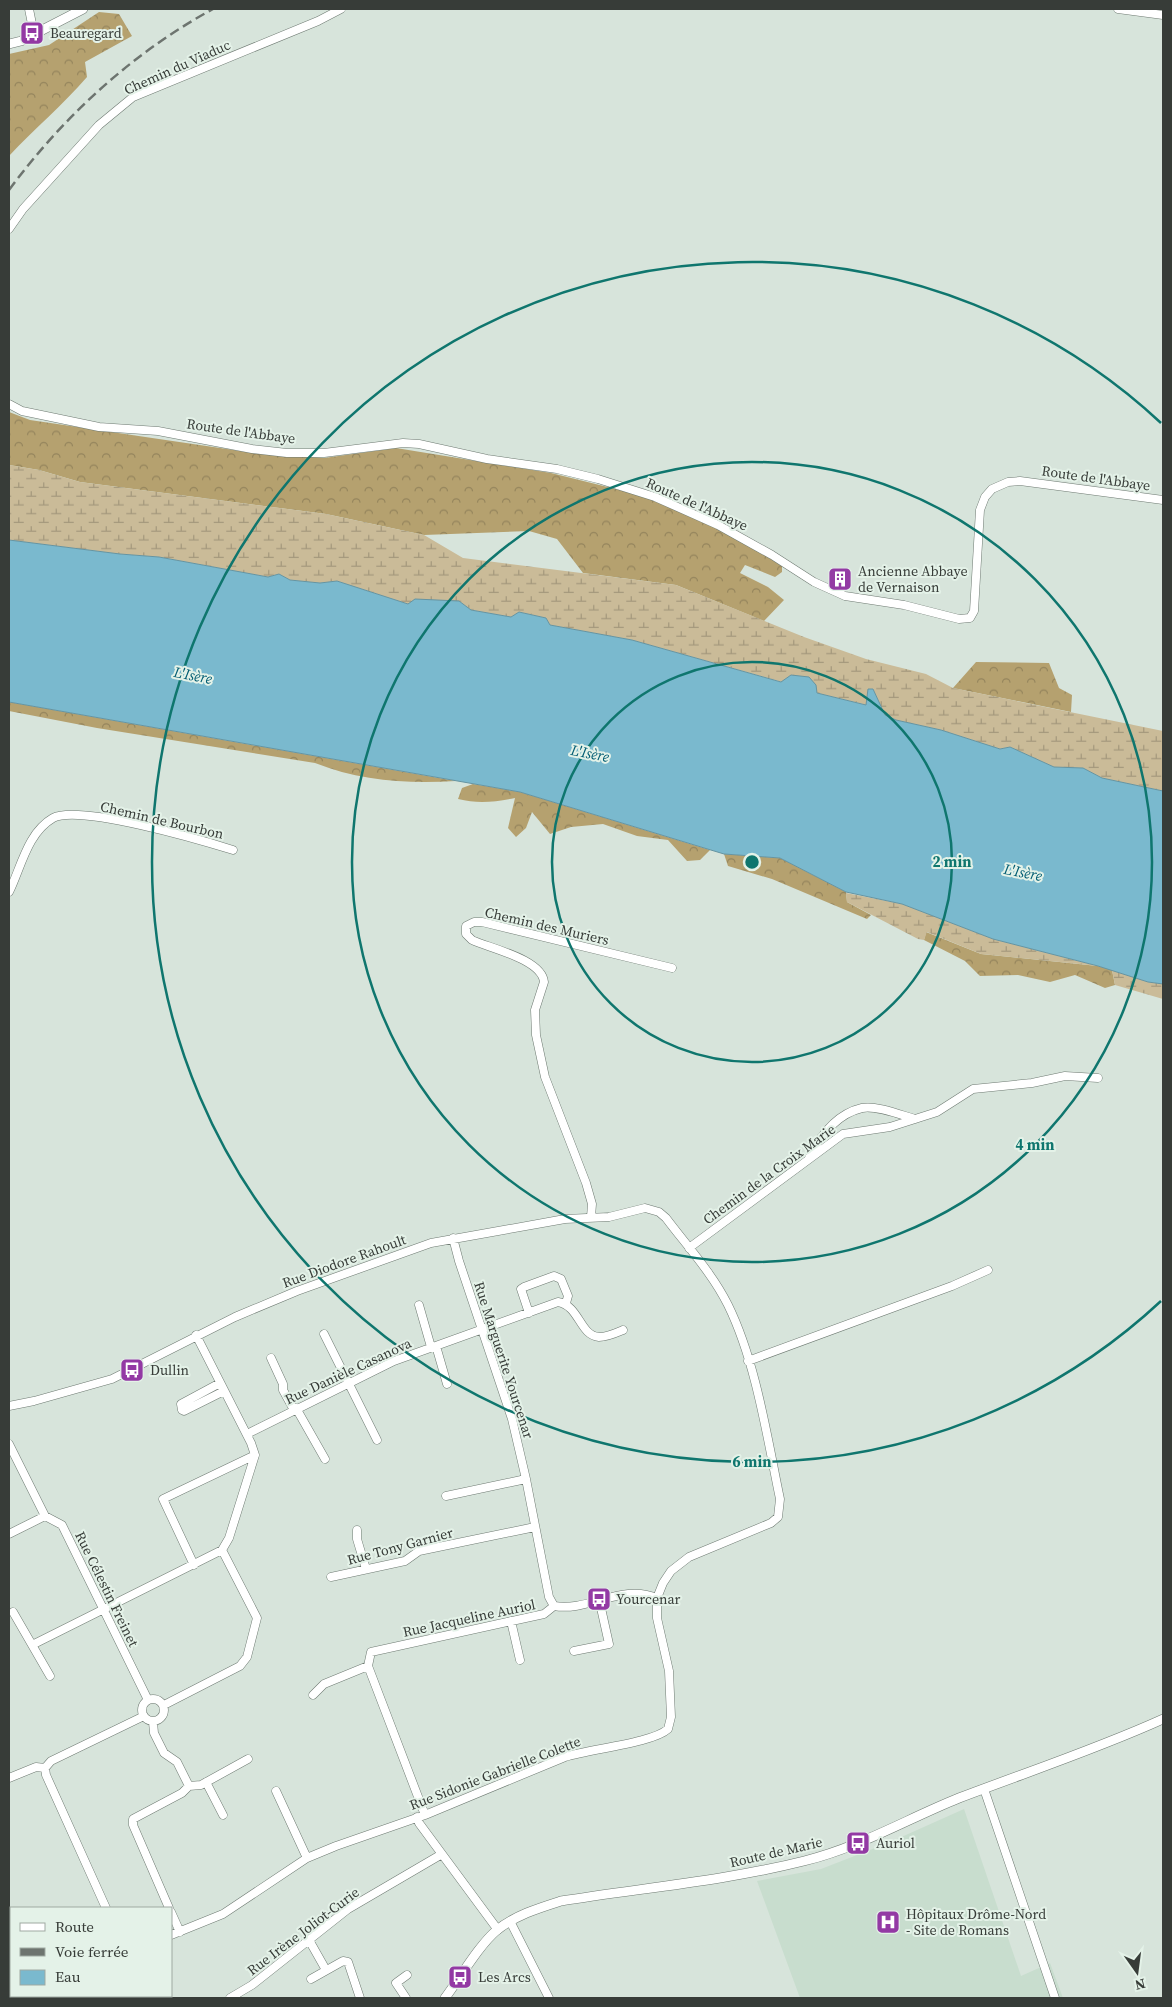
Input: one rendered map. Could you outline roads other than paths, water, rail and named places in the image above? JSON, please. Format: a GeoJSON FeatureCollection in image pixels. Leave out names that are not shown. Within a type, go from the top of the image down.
{"type":"FeatureCollection","features":[{"type":"Feature","properties":{"kind":"street"},"geometry":{"type":"LineString","coordinates":[[29,9],[34,34]]}},
{"type":"Feature","properties":{"kind":"street"},"geometry":{"type":"LineString","coordinates":[[9,44],[34,34],[84,9]]}},
{"type":"Feature","properties":{"kind":"street","name":"Chemin du Viaduc"},"geometry":{"type":"LineString","coordinates":[[9,229],[23,209],[99,125],[133,97],[318,21],[341,9]]}},
{"type":"Feature","properties":{"kind":"street"},"geometry":{"type":"LineString","coordinates":[[1118,9],[1163,15]]}},
{"type":"Feature","properties":{"kind":"street","name":"Route de l'Abbaye"},"geometry":{"type":"LineString","coordinates":[[9,404],[22,411],[99,427],[158,431],[252,449],[287,453],[324,453],[403,443],[419,444],[487,459],[557,469],[598,478],[655,497],[743,538],[814,582],[845,596],[904,605],[959,619],[970,618],[974,611],[980,510],[985,497],[992,490],[1008,482],[1032,481],[1163,500]]}},
{"type":"Feature","properties":{"kind":"street","name":"Chemin de Bourbon"},"geometry":{"type":"LineString","coordinates":[[9,892],[27,847],[45,824],[54,817],[82,815],[120,821],[189,837],[233,850]]}},
{"type":"Feature","properties":{"kind":"street","name":"Chemin des Muriers"},"geometry":{"type":"LineString","coordinates":[[591,1217],[592,1204],[586,1183],[545,1077],[536,1035],[534,1017],[543,977],[533,965],[472,940],[466,934],[466,926],[474,922],[482,922],[672,968]]}},
{"type":"Feature","properties":{"kind":"street","name":"Chemin de la Croix Marie"},"geometry":{"type":"LineString","coordinates":[[689,1248],[843,1134],[890,1127],[937,1112],[973,1089],[1032,1083],[1065,1076],[1098,1078]]}},
{"type":"Feature","properties":{"kind":"street"},"geometry":{"type":"LineString","coordinates":[[806,1162],[817,1143],[836,1120],[862,1108],[886,1111],[916,1119]]}},
{"type":"Feature","properties":{"kind":"street","name":"Rue Diodore Rahoult"},"geometry":{"type":"LineString","coordinates":[[9,1406],[112,1380],[196,1336],[297,1291],[431,1243],[565,1219],[619,1215],[645,1208],[659,1212],[689,1248]]}},
{"type":"Feature","properties":{"kind":"street","name":"Rue Marguerite Yourcenar"},"geometry":{"type":"LineString","coordinates":[[453,1238],[507,1402],[526,1479],[549,1597],[554,1606]]}},
{"type":"Feature","properties":{"kind":"street","name":"Rue Sidonie Gabrielle Colette"},"geometry":{"type":"LineString","coordinates":[[172,1934],[223,1914],[307,1858],[336,1846],[421,1816],[565,1757],[657,1735],[668,1729],[671,1716],[669,1671],[657,1618],[657,1598],[671,1571],[688,1557],[762,1528],[778,1517],[780,1499],[748,1361],[728,1306],[709,1274],[689,1248]]}},
{"type":"Feature","properties":{"kind":"street"},"geometry":{"type":"LineString","coordinates":[[748,1361],[952,1286],[988,1270]]}},
{"type":"Feature","properties":{"kind":"street"},"geometry":{"type":"LineString","coordinates":[[529,1313],[521,1289],[554,1276],[561,1279],[568,1296],[566,1303],[573,1309],[585,1328],[592,1334],[599,1337],[623,1330]]}},
{"type":"Feature","properties":{"kind":"street","name":"Rue Danièle Casanova"},"geometry":{"type":"LineString","coordinates":[[247,1434],[394,1361],[558,1302],[566,1303]]}},
{"type":"Feature","properties":{"kind":"street"},"geometry":{"type":"LineString","coordinates":[[419,1305],[447,1384]]}},
{"type":"Feature","properties":{"kind":"street"},"geometry":{"type":"LineString","coordinates":[[324,1334],[377,1440]]}},
{"type":"Feature","properties":{"kind":"street"},"geometry":{"type":"LineString","coordinates":[[32,1645],[222,1550],[229,1538],[255,1455],[247,1434],[196,1336]]}},
{"type":"Feature","properties":{"kind":"street"},"geometry":{"type":"LineString","coordinates":[[270,1358],[283,1384],[283,1390],[325,1459]]}},
{"type":"Feature","properties":{"kind":"street"},"geometry":{"type":"LineString","coordinates":[[220,1383],[181,1404],[182,1410],[184,1411],[224,1391]]}},
{"type":"Feature","properties":{"kind":"street","name":"Rue Célestin Freinet"},"geometry":{"type":"LineString","coordinates":[[9,1444],[45,1516],[62,1525],[148,1700]]}},
{"type":"Feature","properties":{"kind":"street"},"geometry":{"type":"LineString","coordinates":[[194,1565],[163,1500],[255,1455]]}},
{"type":"Feature","properties":{"kind":"street"},"geometry":{"type":"LineString","coordinates":[[446,1496],[526,1479]]}},
{"type":"Feature","properties":{"kind":"street"},"geometry":{"type":"LineString","coordinates":[[9,1534],[45,1516]]}},
{"type":"Feature","properties":{"kind":"street","name":"Rue Tony Garnier"},"geometry":{"type":"LineString","coordinates":[[331,1577],[405,1560],[419,1551],[535,1527]]}},
{"type":"Feature","properties":{"kind":"street"},"geometry":{"type":"LineString","coordinates":[[357,1530],[357,1540],[366,1569]]}},
{"type":"Feature","properties":{"kind":"street"},"geometry":{"type":"LineString","coordinates":[[164,1705],[240,1666],[247,1657],[257,1618],[222,1550]]}},
{"type":"Feature","properties":{"kind":"street","name":"Rue Jacqueline Auriol"},"geometry":{"type":"LineString","coordinates":[[368,1666],[371,1652],[544,1614],[554,1606],[568,1607],[627,1593],[651,1595],[657,1598]]}},
{"type":"Feature","properties":{"kind":"street"},"geometry":{"type":"LineString","coordinates":[[574,1651],[609,1644],[599,1599]]}},
{"type":"Feature","properties":{"kind":"street"},"geometry":{"type":"LineString","coordinates":[[13,1612],[50,1676]]}},
{"type":"Feature","properties":{"kind":"street"},"geometry":{"type":"LineString","coordinates":[[511,1621],[520,1660]]}},
{"type":"Feature","properties":{"kind":"street"},"geometry":{"type":"LineString","coordinates":[[313,1695],[324,1684],[368,1666],[421,1816],[419,1823],[498,1930]]}},
{"type":"Feature","properties":{"kind":"street"},"geometry":{"type":"LineString","coordinates":[[144,1716],[143,1705],[148,1700],[157,1699],[164,1705]]}},
{"type":"Feature","properties":{"kind":"street"},"geometry":{"type":"LineString","coordinates":[[153,1722],[163,1717],[164,1705]]}},
{"type":"Feature","properties":{"kind":"street"},"geometry":{"type":"LineString","coordinates":[[144,1716],[153,1722]]}},
{"type":"Feature","properties":{"kind":"street"},"geometry":{"type":"LineString","coordinates":[[106,1907],[46,1775],[45,1768],[51,1761],[144,1716]]}},
{"type":"Feature","properties":{"kind":"street","name":"Route de Marie"},"geometry":{"type":"LineString","coordinates":[[444,1998],[484,1944],[498,1930],[523,1914],[561,1901],[736,1876],[806,1861],[858,1843],[958,1799],[1163,1719]]}},
{"type":"Feature","properties":{"kind":"street"},"geometry":{"type":"LineString","coordinates":[[153,1722],[154,1733],[164,1752],[177,1762],[189,1786]]}},
{"type":"Feature","properties":{"kind":"street"},"geometry":{"type":"LineString","coordinates":[[169,1907],[133,1825],[133,1819],[182,1794],[189,1786],[206,1782],[248,1759]]}},
{"type":"Feature","properties":{"kind":"street"},"geometry":{"type":"LineString","coordinates":[[9,1778],[36,1767],[45,1768]]}},
{"type":"Feature","properties":{"kind":"street"},"geometry":{"type":"LineString","coordinates":[[206,1782],[223,1815]]}},
{"type":"Feature","properties":{"kind":"street"},"geometry":{"type":"LineString","coordinates":[[984,1789],[1055,1998]]}},
{"type":"Feature","properties":{"kind":"street"},"geometry":{"type":"LineString","coordinates":[[276,1791],[307,1858]]}},
{"type":"Feature","properties":{"kind":"street","name":"Rue Irène Joliot-Curie"},"geometry":{"type":"LineString","coordinates":[[230,1998],[252,1985],[348,1909],[442,1854]]}},
{"type":"Feature","properties":{"kind":"street"},"geometry":{"type":"LineString","coordinates":[[172,1914],[180,1932]]}},
{"type":"Feature","properties":{"kind":"street"},"geometry":{"type":"LineString","coordinates":[[510,1922],[549,1998]]}},
{"type":"Feature","properties":{"kind":"street"},"geometry":{"type":"LineString","coordinates":[[309,1940],[326,1970]]}},
{"type":"Feature","properties":{"kind":"street"},"geometry":{"type":"LineString","coordinates":[[311,1979],[343,1961],[348,1962],[360,1998]]}},
{"type":"Feature","properties":{"kind":"street"},"geometry":{"type":"LineString","coordinates":[[406,1998],[396,1984],[408,1975]]}},
{"type":"Feature","properties":{"kind":"water","name":"L'Isère"},"geometry":{"type":"Polygon","coordinates":[[[9,540],[159,557],[268,577],[279,574],[290,580],[320,583],[337,581],[408,604],[415,599],[459,601],[471,610],[511,617],[519,612],[546,618],[550,625],[632,640],[781,682],[791,675],[809,677],[816,685],[817,693],[866,705],[868,689],[873,689],[885,715],[896,720],[941,730],[1000,749],[1010,747],[1054,767],[1083,768],[1102,778],[1163,791],[1163,984],[1148,982],[1098,966],[993,939],[902,904],[846,892],[780,858],[724,854],[520,792],[9,702],[9,540]]]}},
{"type":"Feature","properties":{"kind":"railway"},"geometry":{"type":"LineString","coordinates":[[9,190],[52,137],[101,89],[127,66],[183,26],[213,9]]}},
{"type":"Feature","properties":{"kind":"place","name":"Beauregard"},"geometry":{"type":"Point","coordinates":[32,33]}},
{"type":"Feature","properties":{"kind":"place","name":"Ancienne Abbaye de Vernaison"},"geometry":{"type":"Point","coordinates":[840,579]}},
{"type":"Feature","properties":{"kind":"place","name":"Dullin"},"geometry":{"type":"Point","coordinates":[132,1370]}},
{"type":"Feature","properties":{"kind":"place","name":"Yourcenar"},"geometry":{"type":"Point","coordinates":[599,1599]}},
{"type":"Feature","properties":{"kind":"place","name":"Auriol"},"geometry":{"type":"Point","coordinates":[858,1843]}},
{"type":"Feature","properties":{"kind":"place","name":"Hôpitaux Drôme-Nord - Site de Romans"},"geometry":{"type":"Point","coordinates":[888,1922]}},
{"type":"Feature","properties":{"kind":"place","name":"Les Arcs"},"geometry":{"type":"Point","coordinates":[460,1977]}}]}
